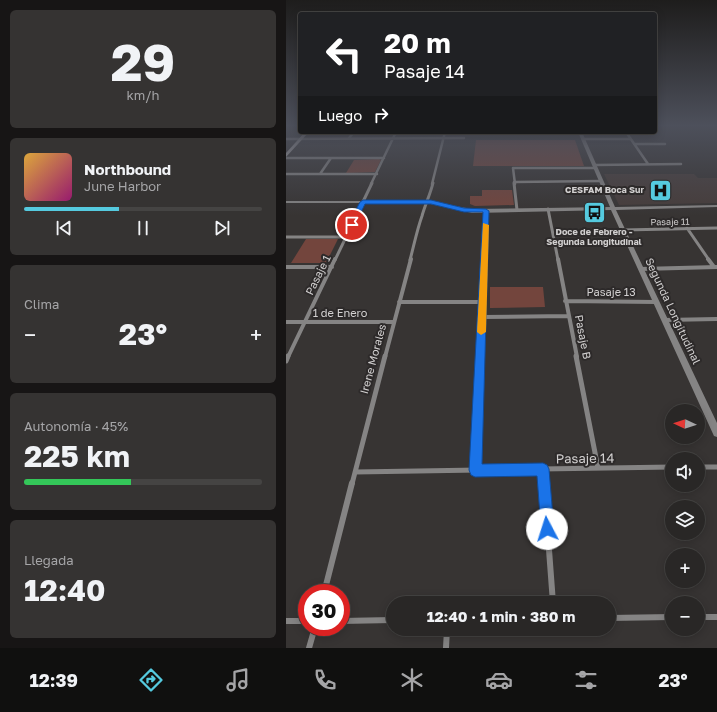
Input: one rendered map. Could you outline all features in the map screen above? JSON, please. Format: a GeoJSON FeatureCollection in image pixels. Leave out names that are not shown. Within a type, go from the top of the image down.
{"type":"FeatureCollection","features":[{"type":"Feature","properties":{"kind":"street","name":"Pasaje 1"},"geometry":{"type":"LineString","coordinates":[[286,361],[385,155]]}},
{"type":"Feature","properties":{"kind":"street","name":"Irene Morales"},"geometry":{"type":"LineString","coordinates":[[326,584],[399,302],[440,155]]}},
{"type":"Feature","properties":{"kind":"street","name":"Segunda Longitudinal"},"geometry":{"type":"LineString","coordinates":[[590,155],[717,433]]}},
{"type":"Feature","properties":{"kind":"street"},"geometry":{"type":"LineString","coordinates":[[642,155],[648,164]]}},
{"type":"Feature","properties":{"kind":"street"},"geometry":{"type":"LineString","coordinates":[[286,157],[384,158]]}},
{"type":"Feature","properties":{"kind":"street"},"geometry":{"type":"LineString","coordinates":[[320,174],[331,158]]}},
{"type":"Feature","properties":{"kind":"street"},"geometry":{"type":"LineString","coordinates":[[517,210],[513,168],[681,164]]}},
{"type":"Feature","properties":{"kind":"street"},"geometry":{"type":"LineString","coordinates":[[286,174],[376,174]]}},
{"type":"Feature","properties":{"kind":"street"},"geometry":{"type":"LineString","coordinates":[[514,182],[601,181]]}},
{"type":"Feature","properties":{"kind":"street"},"geometry":{"type":"LineString","coordinates":[[286,202],[426,202],[466,211],[717,206]]}},
{"type":"Feature","properties":{"kind":"street","name":"Pasaje B"},"geometry":{"type":"LineString","coordinates":[[548,209],[598,468]]}},
{"type":"Feature","properties":{"kind":"street"},"geometry":{"type":"LineString","coordinates":[[475,470],[486,211]]}},
{"type":"Feature","properties":{"kind":"street"},"geometry":{"type":"LineString","coordinates":[[687,228],[715,267]]}},
{"type":"Feature","properties":{"kind":"street","name":"Pasaje 11"},"geometry":{"type":"LineString","coordinates":[[623,230],[717,228]]}},
{"type":"Feature","properties":{"kind":"street"},"geometry":{"type":"LineString","coordinates":[[286,237],[346,237]]}},
{"type":"Feature","properties":{"kind":"street"},"geometry":{"type":"LineString","coordinates":[[286,267],[332,267]]}},
{"type":"Feature","properties":{"kind":"street"},"geometry":{"type":"LineString","coordinates":[[641,269],[715,267]]}},
{"type":"Feature","properties":{"kind":"street","name":"Pasaje 13"},"geometry":{"type":"LineString","coordinates":[[566,301],[656,302]]}},
{"type":"Feature","properties":{"kind":"street"},"geometry":{"type":"LineString","coordinates":[[399,302],[482,302]]}},
{"type":"Feature","properties":{"kind":"street"},"geometry":{"type":"LineString","coordinates":[[482,317],[568,316]]}},
{"type":"Feature","properties":{"kind":"street"},"geometry":{"type":"LineString","coordinates":[[665,320],[717,319]]}},
{"type":"Feature","properties":{"kind":"street","name":"1 de Enero"},"geometry":{"type":"LineString","coordinates":[[286,322],[394,322]]}},
{"type":"Feature","properties":{"kind":"street","name":"Pasaje 14"},"geometry":{"type":"LineString","coordinates":[[355,472],[665,467]]}},
{"type":"Feature","properties":{"kind":"street"},"geometry":{"type":"LineString","coordinates":[[705,467],[717,467]]}},
{"type":"Feature","properties":{"kind":"street"},"geometry":{"type":"LineString","coordinates":[[543,469],[553,596]]}},
{"type":"Feature","properties":{"kind":"street"},"geometry":{"type":"LineString","coordinates":[[616,618],[665,617]]}},
{"type":"Feature","properties":{"kind":"street"},"geometry":{"type":"LineString","coordinates":[[705,617],[717,617]]}},
{"type":"Feature","properties":{"kind":"street"},"geometry":{"type":"LineString","coordinates":[[350,621],[386,620]]}},
{"type":"Feature","properties":{"kind":"street"},"geometry":{"type":"LineString","coordinates":[[286,621],[298,621]]}},
{"type":"Feature","properties":{"kind":"street"},"geometry":{"type":"LineString","coordinates":[[309,648],[312,636]]}},
{"type":"Feature","properties":{"kind":"street"},"geometry":{"type":"LineString","coordinates":[[446,648],[447,636]]}},
{"type":"Feature","properties":{"kind":"shaded area"},"geometry":{"type":"Polygon","coordinates":[[[474,155],[580,155],[584,166],[473,166],[474,155]]]}},
{"type":"Feature","properties":{"kind":"shaded area"},"geometry":{"type":"Polygon","coordinates":[[[354,160],[381,160],[375,172],[346,173],[354,160]]]}},
{"type":"Feature","properties":{"kind":"shaded area","name":"CESFAM Boca Sur"},"geometry":{"type":"Polygon","coordinates":[[[604,174],[694,174],[698,178],[717,178],[717,203],[619,205],[604,174]]]}},
{"type":"Feature","properties":{"kind":"shaded area"},"geometry":{"type":"Polygon","coordinates":[[[482,190],[512,190],[514,205],[475,206],[470,204],[470,196],[482,196],[482,190]]]}},
{"type":"Feature","properties":{"kind":"shaded area"},"geometry":{"type":"Polygon","coordinates":[[[306,239],[338,239],[326,263],[291,263],[306,239]]]}},
{"type":"Feature","properties":{"kind":"shaded area"},"geometry":{"type":"Polygon","coordinates":[[[490,287],[543,287],[545,307],[490,308],[490,287]]]}},
{"type":"Feature","properties":{"kind":"slow traffic"},"geometry":{"type":"LineString","coordinates":[[481,332],[486,225]]}},
{"type":"Feature","properties":{"kind":"place","name":"CESFAM Boca Sur"},"geometry":{"type":"Point","coordinates":[660,190]}},
{"type":"Feature","properties":{"kind":"place","name":"Doce de Febrero - Segunda Longitudinal"},"geometry":{"type":"Point","coordinates":[594,213]}},
{"type":"Feature","properties":{"kind":"route"},"geometry":{"type":"LineString","coordinates":[[352,225],[363,202],[431,202],[469,211],[486,211],[475,470],[543,469],[547,529]]}}]}
